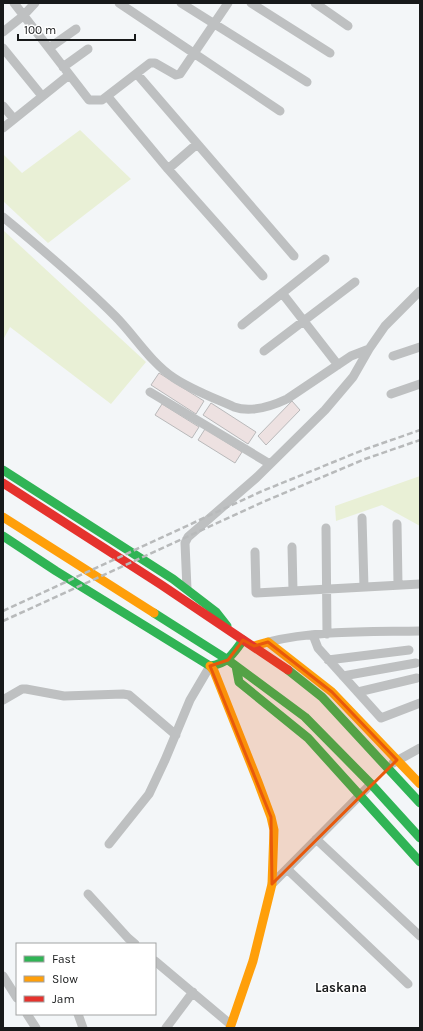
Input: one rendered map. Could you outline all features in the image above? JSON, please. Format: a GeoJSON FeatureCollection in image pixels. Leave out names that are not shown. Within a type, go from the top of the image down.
{"type":"FeatureCollection","features":[{"type":"Feature","properties":{"kind":"street"},"geometry":{"type":"LineString","coordinates":[[14,3],[89,100],[102,100],[108,97],[152,62],[176,75],[180,74],[195,54],[228,3]]}},
{"type":"Feature","properties":{"kind":"street"},"geometry":{"type":"LineString","coordinates":[[3,32],[23,16],[35,3]]}},
{"type":"Feature","properties":{"kind":"street"},"geometry":{"type":"LineString","coordinates":[[119,3],[280,111]]}},
{"type":"Feature","properties":{"kind":"street"},"geometry":{"type":"LineString","coordinates":[[181,3],[307,82]]}},
{"type":"Feature","properties":{"kind":"street"},"geometry":{"type":"LineString","coordinates":[[251,3],[330,53]]}},
{"type":"Feature","properties":{"kind":"street"},"geometry":{"type":"LineString","coordinates":[[315,3],[348,26]]}},
{"type":"Feature","properties":{"kind":"street"},"geometry":{"type":"LineString","coordinates":[[49,48],[76,29]]}},
{"type":"Feature","properties":{"kind":"street"},"geometry":{"type":"LineString","coordinates":[[3,48],[42,96]]}},
{"type":"Feature","properties":{"kind":"street"},"geometry":{"type":"LineString","coordinates":[[3,128],[42,96],[88,49]]}},
{"type":"Feature","properties":{"kind":"street"},"geometry":{"type":"LineString","coordinates":[[137,74],[294,256]]}},
{"type":"Feature","properties":{"kind":"street"},"geometry":{"type":"LineString","coordinates":[[108,97],[168,169],[263,276]]}},
{"type":"Feature","properties":{"kind":"street"},"geometry":{"type":"LineString","coordinates":[[3,106],[14,119]]}},
{"type":"Feature","properties":{"kind":"street"},"geometry":{"type":"LineString","coordinates":[[168,169],[197,144]]}},
{"type":"Feature","properties":{"kind":"street"},"geometry":{"type":"LineString","coordinates":[[3,217],[88,289],[128,329],[165,372],[181,383],[234,408],[258,408],[287,399],[354,354],[369,349]]}},
{"type":"Feature","properties":{"kind":"street"},"geometry":{"type":"LineString","coordinates":[[242,325],[325,259]]}},
{"type":"Feature","properties":{"kind":"street"},"geometry":{"type":"LineString","coordinates":[[264,351],[355,282]]}},
{"type":"Feature","properties":{"kind":"street"},"geometry":{"type":"LineString","coordinates":[[187,589],[185,543],[188,538],[313,423],[353,377],[369,349],[385,326],[420,291]]}},
{"type":"Feature","properties":{"kind":"street"},"geometry":{"type":"LineString","coordinates":[[282,293],[338,364]]}},
{"type":"Feature","properties":{"kind":"street"},"geometry":{"type":"LineString","coordinates":[[393,356],[420,347]]}},
{"type":"Feature","properties":{"kind":"street"},"geometry":{"type":"LineString","coordinates":[[391,394],[420,384]]}},
{"type":"Feature","properties":{"kind":"street"},"geometry":{"type":"LineString","coordinates":[[150,392],[270,464]]}},
{"type":"Feature","properties":{"kind":"street"},"geometry":{"type":"LineString","coordinates":[[3,470],[173,579],[216,612],[231,632]]}},
{"type":"Feature","properties":{"kind":"street"},"geometry":{"type":"LineString","coordinates":[[3,483],[254,646],[322,697],[379,776],[420,838]]}},
{"type":"Feature","properties":{"kind":"street"},"geometry":{"type":"LineString","coordinates":[[3,517],[232,663],[379,776],[420,802]]}},
{"type":"Feature","properties":{"kind":"street"},"geometry":{"type":"LineString","coordinates":[[362,518],[364,587]]}},
{"type":"Feature","properties":{"kind":"street"},"geometry":{"type":"LineString","coordinates":[[397,524],[398,585]]}},
{"type":"Feature","properties":{"kind":"street"},"geometry":{"type":"LineString","coordinates":[[326,528],[327,634]]}},
{"type":"Feature","properties":{"kind":"street"},"geometry":{"type":"LineString","coordinates":[[3,536],[210,666],[214,671],[271,817],[274,830],[272,884],[253,961],[230,1026],[193,992],[156,962]]}},
{"type":"Feature","properties":{"kind":"street"},"geometry":{"type":"LineString","coordinates":[[292,546],[294,591]]}},
{"type":"Feature","properties":{"kind":"street"},"geometry":{"type":"LineString","coordinates":[[255,552],[256,593],[420,584]]}},
{"type":"Feature","properties":{"kind":"street"},"geometry":{"type":"LineString","coordinates":[[254,646],[284,638],[313,635],[420,631]]}},
{"type":"Feature","properties":{"kind":"street"},"geometry":{"type":"LineString","coordinates":[[313,635],[318,648],[381,718],[420,703]]}},
{"type":"Feature","properties":{"kind":"street"},"geometry":{"type":"LineString","coordinates":[[243,640],[232,663],[239,682],[296,727],[420,862]]}},
{"type":"Feature","properties":{"kind":"street"},"geometry":{"type":"LineString","coordinates":[[268,642],[332,692],[420,784]]}},
{"type":"Feature","properties":{"kind":"street"},"geometry":{"type":"LineString","coordinates":[[328,660],[409,650]]}},
{"type":"Feature","properties":{"kind":"street"},"geometry":{"type":"LineString","coordinates":[[210,666],[232,663]]}},
{"type":"Feature","properties":{"kind":"street"},"geometry":{"type":"LineString","coordinates":[[344,676],[416,663]]}},
{"type":"Feature","properties":{"kind":"street"},"geometry":{"type":"LineString","coordinates":[[109,844],[149,794],[190,700],[210,666]]}},
{"type":"Feature","properties":{"kind":"street"},"geometry":{"type":"LineString","coordinates":[[358,692],[417,678]]}},
{"type":"Feature","properties":{"kind":"street"},"geometry":{"type":"LineString","coordinates":[[3,700],[26,689],[64,696],[128,695],[176,735]]}},
{"type":"Feature","properties":{"kind":"street"},"geometry":{"type":"LineString","coordinates":[[272,884],[379,776],[397,760],[420,748]]}},
{"type":"Feature","properties":{"kind":"street"},"geometry":{"type":"LineString","coordinates":[[316,839],[420,936]]}},
{"type":"Feature","properties":{"kind":"street"},"geometry":{"type":"LineString","coordinates":[[287,869],[408,984]]}},
{"type":"Feature","properties":{"kind":"street"},"geometry":{"type":"LineString","coordinates":[[88,894],[134,943]]}},
{"type":"Feature","properties":{"kind":"street"},"geometry":{"type":"LineString","coordinates":[[3,976],[16,996]]}},
{"type":"Feature","properties":{"kind":"street"},"geometry":{"type":"LineString","coordinates":[[166,1028],[193,992]]}},
{"type":"Feature","properties":{"kind":"street"},"geometry":{"type":"LineString","coordinates":[[28,1015],[36,1028]]}},
{"type":"Feature","properties":{"kind":"street"},"geometry":{"type":"LineString","coordinates":[[78,1015],[83,1028]]}},
{"type":"Feature","properties":{"kind":"highlighted area"},"geometry":{"type":"Polygon","coordinates":[[[243,640],[254,646],[268,642],[332,692],[397,760],[272,884],[271,817],[210,666],[228,660],[243,640]]]}},
{"type":"Feature","properties":{"kind":"green space"},"geometry":{"type":"Polygon","coordinates":[[[80,130],[131,179],[48,243],[3,201],[3,154],[22,173],[80,130]]]}},
{"type":"Feature","properties":{"kind":"green space"},"geometry":{"type":"Polygon","coordinates":[[[3,230],[146,362],[111,404],[10,327],[3,340],[3,230]]]}},
{"type":"Feature","properties":{"kind":"green space"},"geometry":{"type":"Polygon","coordinates":[[[420,476],[420,526],[382,505],[336,521],[335,506],[420,476]]]}},
{"type":"Feature","properties":{"kind":"building"},"geometry":{"type":"Polygon","coordinates":[[[159,373],[204,401],[196,414],[151,385],[159,373]]]}},
{"type":"Feature","properties":{"kind":"building"},"geometry":{"type":"Polygon","coordinates":[[[292,401],[300,410],[266,445],[258,436],[292,401]]]}},
{"type":"Feature","properties":{"kind":"building"},"geometry":{"type":"Polygon","coordinates":[[[211,403],[256,432],[248,444],[203,415],[211,403]]]}},
{"type":"Feature","properties":{"kind":"building"},"geometry":{"type":"Polygon","coordinates":[[[162,404],[199,427],[192,438],[155,415],[162,404]]]}},
{"type":"Feature","properties":{"kind":"building"},"geometry":{"type":"Polygon","coordinates":[[[205,429],[242,452],[235,463],[198,440],[205,429]]]}},
{"type":"Feature","properties":{"kind":"railway"},"geometry":{"type":"LineString","coordinates":[[3,611],[260,492],[363,450],[420,430]]}},
{"type":"Feature","properties":{"kind":"railway"},"geometry":{"type":"LineString","coordinates":[[3,621],[263,502],[365,459],[420,440]]}},
{"type":"Feature","properties":{"kind":"traffic: fast"},"geometry":{"type":"LineString","coordinates":[[3,470],[173,579],[216,612],[227,626]]}},
{"type":"Feature","properties":{"kind":"traffic: fast"},"geometry":{"type":"LineString","coordinates":[[3,536],[56,571],[210,666],[221,663],[230,657],[243,640]]}},
{"type":"Feature","properties":{"kind":"traffic: fast"},"geometry":{"type":"LineString","coordinates":[[154,613],[228,660],[305,717],[371,784],[420,838]]}},
{"type":"Feature","properties":{"kind":"traffic: fast"},"geometry":{"type":"LineString","coordinates":[[236,666],[239,682],[308,738],[420,862]]}},
{"type":"Feature","properties":{"kind":"traffic: fast"},"geometry":{"type":"LineString","coordinates":[[288,670],[322,697],[420,803]]}},
{"type":"Feature","properties":{"kind":"traffic: slow"},"geometry":{"type":"LineString","coordinates":[[3,517],[154,613]]}},
{"type":"Feature","properties":{"kind":"traffic: slow"},"geometry":{"type":"LineString","coordinates":[[254,646],[268,642],[332,692],[420,784]]}},
{"type":"Feature","properties":{"kind":"traffic: slow"},"geometry":{"type":"LineString","coordinates":[[210,666],[214,671],[258,782],[271,817],[274,830],[272,884],[253,961],[230,1028]]}},
{"type":"Feature","properties":{"kind":"traffic: jam"},"geometry":{"type":"LineString","coordinates":[[3,483],[160,584],[288,670]]}},
{"type":"Feature","properties":{"kind":"district","name":"Laskana"},"geometry":{"type":"Point","coordinates":[341,987]}}]}
